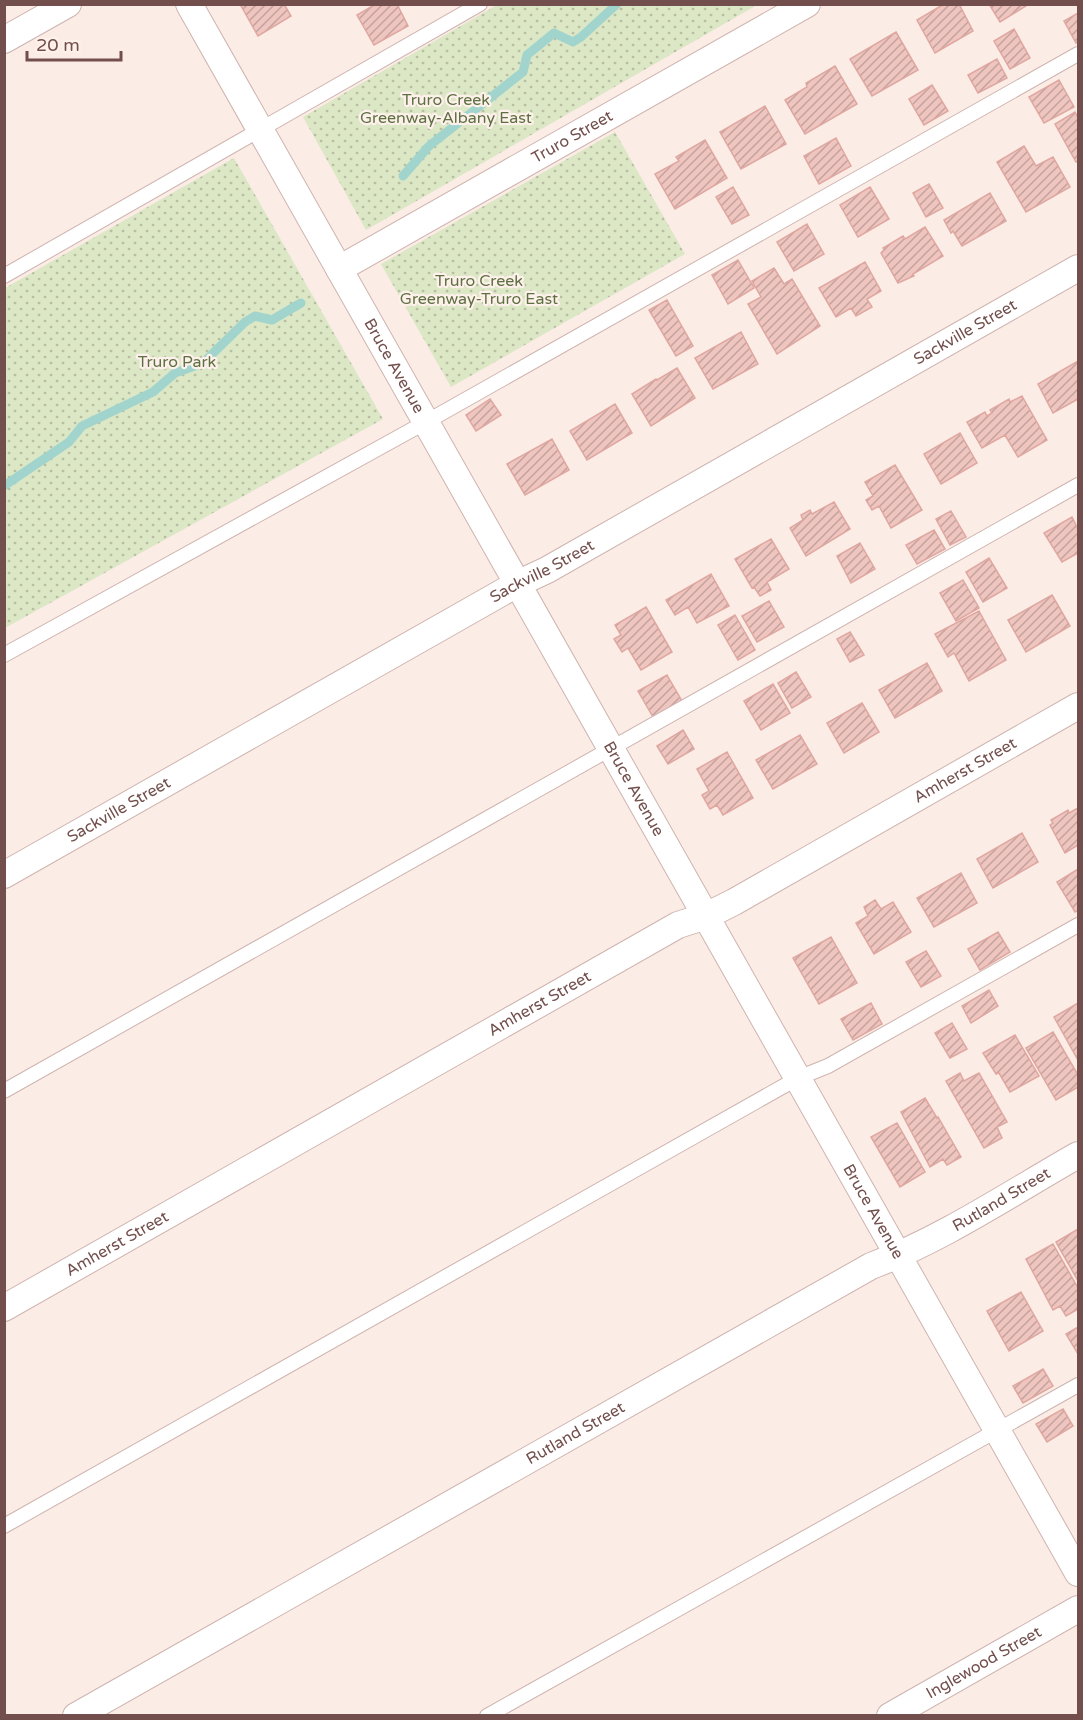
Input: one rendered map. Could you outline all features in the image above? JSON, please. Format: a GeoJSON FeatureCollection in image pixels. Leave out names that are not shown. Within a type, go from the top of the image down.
{"type":"FeatureCollection","features":[{"type":"Feature","properties":{"kind":"street"},"geometry":{"type":"LineString","coordinates":[[4,40],[68,4]]}},
{"type":"Feature","properties":{"kind":"street","name":"Bruce Avenue"},"geometry":{"type":"LineString","coordinates":[[189,4],[1078,1573]]}},
{"type":"Feature","properties":{"kind":"street","name":"Truro Street"},"geometry":{"type":"LineString","coordinates":[[339,269],[807,4]]}},
{"type":"Feature","properties":{"kind":"street","name":"Sackville Street"},"geometry":{"type":"LineString","coordinates":[[4,875],[1078,268]]}},
{"type":"Feature","properties":{"kind":"street","name":"Amherst Street"},"geometry":{"type":"LineString","coordinates":[[4,1308],[678,925],[706,916],[1078,706]]}},
{"type":"Feature","properties":{"kind":"street","name":"Rutland Street"},"geometry":{"type":"LineString","coordinates":[[76,1716],[871,1266],[899,1256],[1078,1155]]}},
{"type":"Feature","properties":{"kind":"street","name":"Inglewood Street"},"geometry":{"type":"LineString","coordinates":[[890,1716],[1078,1609]]}},
{"type":"Feature","properties":{"kind":"lane"},"geometry":{"type":"LineString","coordinates":[[4,276],[480,4]]}},
{"type":"Feature","properties":{"kind":"lane"},"geometry":{"type":"LineString","coordinates":[[4,655],[426,422],[1078,54]]}},
{"type":"Feature","properties":{"kind":"lane"},"geometry":{"type":"LineString","coordinates":[[4,1091],[1078,485]]}},
{"type":"Feature","properties":{"kind":"lane"},"geometry":{"type":"LineString","coordinates":[[4,1526],[798,1078],[828,1066],[1078,926]]}},
{"type":"Feature","properties":{"kind":"lane"},"geometry":{"type":"LineString","coordinates":[[487,1716],[1078,1385]]}},
{"type":"Feature","properties":{"kind":"green space","name":"Truro Creek Greenway-Albany East"},"geometry":{"type":"Polygon","coordinates":[[[497,5],[757,5],[366,230],[303,117],[497,5]]]}},
{"type":"Feature","properties":{"kind":"green space","name":"Truro Creek Greenway-Truro East"},"geometry":{"type":"Polygon","coordinates":[[[615,132],[685,254],[451,387],[381,264],[615,132]]]}},
{"type":"Feature","properties":{"kind":"green space","name":"Truro Park"},"geometry":{"type":"Polygon","coordinates":[[[234,158],[383,419],[5,628],[5,288],[234,158]]]}},
{"type":"Feature","properties":{"kind":"building"},"geometry":{"type":"Polygon","coordinates":[[[240,4],[284,4],[291,16],[258,36],[240,4]]]}},
{"type":"Feature","properties":{"kind":"building"},"geometry":{"type":"Polygon","coordinates":[[[376,4],[397,4],[408,26],[374,45],[357,15],[376,4]]]}},
{"type":"Feature","properties":{"kind":"building"},"geometry":{"type":"Polygon","coordinates":[[[944,4],[959,4],[973,31],[935,53],[917,20],[944,4]]]}},
{"type":"Feature","properties":{"kind":"building"},"geometry":{"type":"Polygon","coordinates":[[[989,4],[1029,4],[1000,22],[989,4]]]}},
{"type":"Feature","properties":{"kind":"building"},"geometry":{"type":"Polygon","coordinates":[[[1078,13],[1078,41],[1076,43],[1064,21],[1078,13]]]}},
{"type":"Feature","properties":{"kind":"building"},"geometry":{"type":"Polygon","coordinates":[[[1014,29],[1030,58],[1010,69],[994,41],[1014,29]]]}},
{"type":"Feature","properties":{"kind":"building"},"geometry":{"type":"Polygon","coordinates":[[[896,32],[918,70],[872,96],[850,59],[896,32]]]}},
{"type":"Feature","properties":{"kind":"building"},"geometry":{"type":"Polygon","coordinates":[[[997,59],[1007,78],[978,93],[968,75],[997,59]]]}},
{"type":"Feature","properties":{"kind":"building"},"geometry":{"type":"Polygon","coordinates":[[[835,66],[857,104],[805,134],[785,100],[807,87],[806,83],[835,66]]]}},
{"type":"Feature","properties":{"kind":"building"},"geometry":{"type":"Polygon","coordinates":[[[1059,80],[1074,107],[1044,123],[1029,97],[1059,80]]]}},
{"type":"Feature","properties":{"kind":"building"},"geometry":{"type":"Polygon","coordinates":[[[932,85],[948,111],[924,125],[909,99],[932,85]]]}},
{"type":"Feature","properties":{"kind":"building"},"geometry":{"type":"Polygon","coordinates":[[[765,106],[786,144],[741,169],[720,132],[765,106]]]}},
{"type":"Feature","properties":{"kind":"building"},"geometry":{"type":"Polygon","coordinates":[[[1075,112],[1078,118],[1078,161],[1076,162],[1055,124],[1075,112]]]}},
{"type":"Feature","properties":{"kind":"building"},"geometry":{"type":"Polygon","coordinates":[[[836,138],[851,166],[819,184],[804,156],[836,138]]]}},
{"type":"Feature","properties":{"kind":"building"},"geometry":{"type":"Polygon","coordinates":[[[705,140],[727,178],[675,209],[655,174],[679,161],[676,157],[705,140]]]}},
{"type":"Feature","properties":{"kind":"building"},"geometry":{"type":"Polygon","coordinates":[[[1024,146],[1036,166],[1053,157],[1070,187],[1026,212],[997,162],[1024,146]]]}},
{"type":"Feature","properties":{"kind":"building"},"geometry":{"type":"Polygon","coordinates":[[[929,184],[943,208],[926,217],[913,193],[929,184]]]}},
{"type":"Feature","properties":{"kind":"building"},"geometry":{"type":"Polygon","coordinates":[[[733,187],[749,215],[732,224],[716,197],[733,187]]]}},
{"type":"Feature","properties":{"kind":"building"},"geometry":{"type":"Polygon","coordinates":[[[870,187],[889,219],[858,237],[840,205],[870,187]]]}},
{"type":"Feature","properties":{"kind":"building"},"geometry":{"type":"Polygon","coordinates":[[[990,193],[1006,221],[962,246],[944,220],[990,193]]]}},
{"type":"Feature","properties":{"kind":"building"},"geometry":{"type":"Polygon","coordinates":[[[807,224],[824,254],[794,271],[777,242],[807,224]]]}},
{"type":"Feature","properties":{"kind":"building"},"geometry":{"type":"Polygon","coordinates":[[[925,227],[943,256],[913,274],[914,276],[898,283],[881,253],[883,248],[925,227]]]}},
{"type":"Feature","properties":{"kind":"building"},"geometry":{"type":"Polygon","coordinates":[[[738,260],[754,288],[728,304],[712,275],[738,260]]]}},
{"type":"Feature","properties":{"kind":"building"},"geometry":{"type":"Polygon","coordinates":[[[865,262],[881,291],[867,299],[872,307],[856,316],[851,308],[836,317],[819,288],[865,262]]]}},
{"type":"Feature","properties":{"kind":"building"},"geometry":{"type":"Polygon","coordinates":[[[774,268],[784,284],[792,279],[820,326],[777,354],[748,304],[761,297],[752,281],[774,268]]]}},
{"type":"Feature","properties":{"kind":"building"},"geometry":{"type":"Polygon","coordinates":[[[667,300],[693,346],[676,356],[649,310],[667,300]]]}},
{"type":"Feature","properties":{"kind":"building"},"geometry":{"type":"Polygon","coordinates":[[[741,332],[758,364],[713,389],[695,358],[741,332]]]}},
{"type":"Feature","properties":{"kind":"building"},"geometry":{"type":"Polygon","coordinates":[[[1078,361],[1078,399],[1053,413],[1038,384],[1078,361]]]}},
{"type":"Feature","properties":{"kind":"building"},"geometry":{"type":"Polygon","coordinates":[[[677,368],[695,398],[651,426],[632,394],[677,368]]]}},
{"type":"Feature","properties":{"kind":"building"},"geometry":{"type":"Polygon","coordinates":[[[1022,396],[1047,440],[1018,457],[1005,435],[982,448],[967,422],[985,412],[987,416],[992,413],[990,410],[1009,399],[1010,402],[1022,396]]]}},
{"type":"Feature","properties":{"kind":"building"},"geometry":{"type":"Polygon","coordinates":[[[490,399],[501,415],[476,431],[466,415],[490,399]]]}},
{"type":"Feature","properties":{"kind":"building"},"geometry":{"type":"Polygon","coordinates":[[[615,404],[632,433],[587,460],[570,431],[615,404]]]}},
{"type":"Feature","properties":{"kind":"building"},"geometry":{"type":"Polygon","coordinates":[[[960,433],[977,463],[941,484],[924,454],[960,433]]]}},
{"type":"Feature","properties":{"kind":"building"},"geometry":{"type":"Polygon","coordinates":[[[552,439],[569,470],[525,495],[507,464],[552,439]]]}},
{"type":"Feature","properties":{"kind":"building"},"geometry":{"type":"Polygon","coordinates":[[[895,465],[922,510],[891,528],[879,506],[872,510],[866,500],[873,496],[865,482],[895,465]]]}},
{"type":"Feature","properties":{"kind":"building"},"geometry":{"type":"Polygon","coordinates":[[[834,502],[850,529],[806,556],[790,528],[803,520],[801,515],[810,510],[812,514],[834,502]]]}},
{"type":"Feature","properties":{"kind":"building"},"geometry":{"type":"Polygon","coordinates":[[[951,511],[966,537],[950,545],[936,519],[951,511]]]}},
{"type":"Feature","properties":{"kind":"building"},"geometry":{"type":"Polygon","coordinates":[[[1072,517],[1078,529],[1078,553],[1062,562],[1044,533],[1072,517]]]}},
{"type":"Feature","properties":{"kind":"building"},"geometry":{"type":"Polygon","coordinates":[[[934,530],[945,549],[917,564],[906,545],[934,530]]]}},
{"type":"Feature","properties":{"kind":"building"},"geometry":{"type":"Polygon","coordinates":[[[771,539],[789,569],[767,582],[771,590],[760,596],[754,587],[752,588],[735,559],[771,539]]]}},
{"type":"Feature","properties":{"kind":"building"},"geometry":{"type":"Polygon","coordinates":[[[860,543],[875,569],[851,583],[837,556],[860,543]]]}},
{"type":"Feature","properties":{"kind":"building"},"geometry":{"type":"Polygon","coordinates":[[[989,558],[1007,588],[983,602],[966,572],[989,558]]]}},
{"type":"Feature","properties":{"kind":"building"},"geometry":{"type":"Polygon","coordinates":[[[711,574],[729,606],[697,623],[688,607],[675,615],[666,600],[711,574]]]}},
{"type":"Feature","properties":{"kind":"building"},"geometry":{"type":"Polygon","coordinates":[[[963,580],[979,608],[956,621],[940,593],[963,580]]]}},
{"type":"Feature","properties":{"kind":"building"},"geometry":{"type":"Polygon","coordinates":[[[1052,595],[1070,626],[1026,652],[1008,620],[1052,595]]]}},
{"type":"Feature","properties":{"kind":"building"},"geometry":{"type":"Polygon","coordinates":[[[769,601],[784,627],[757,642],[742,616],[769,601]]]}},
{"type":"Feature","properties":{"kind":"building"},"geometry":{"type":"Polygon","coordinates":[[[646,607],[672,652],[641,670],[628,648],[622,652],[614,639],[621,635],[615,625],[646,607]]]}},
{"type":"Feature","properties":{"kind":"building"},"geometry":{"type":"Polygon","coordinates":[[[979,611],[1006,660],[969,681],[954,653],[948,657],[935,634],[979,611]]]}},
{"type":"Feature","properties":{"kind":"building"},"geometry":{"type":"Polygon","coordinates":[[[735,615],[755,650],[738,660],[718,625],[735,615]]]}},
{"type":"Feature","properties":{"kind":"building"},"geometry":{"type":"Polygon","coordinates":[[[850,632],[864,655],[850,662],[837,639],[850,632]]]}},
{"type":"Feature","properties":{"kind":"building"},"geometry":{"type":"Polygon","coordinates":[[[927,663],[942,691],[895,718],[879,690],[927,663]]]}},
{"type":"Feature","properties":{"kind":"building"},"geometry":{"type":"Polygon","coordinates":[[[796,672],[811,697],[792,708],[778,683],[796,672]]]}},
{"type":"Feature","properties":{"kind":"building"},"geometry":{"type":"Polygon","coordinates":[[[667,675],[682,701],[653,717],[638,691],[667,675]]]}},
{"type":"Feature","properties":{"kind":"building"},"geometry":{"type":"Polygon","coordinates":[[[773,684],[790,713],[761,730],[744,701],[773,684]]]}},
{"type":"Feature","properties":{"kind":"building"},"geometry":{"type":"Polygon","coordinates":[[[862,703],[879,732],[844,753],[827,723],[862,703]]]}},
{"type":"Feature","properties":{"kind":"building"},"geometry":{"type":"Polygon","coordinates":[[[683,730],[694,749],[668,764],[657,746],[683,730]]]}},
{"type":"Feature","properties":{"kind":"building"},"geometry":{"type":"Polygon","coordinates":[[[800,735],[817,764],[773,789],[756,760],[800,735]]]}},
{"type":"Feature","properties":{"kind":"building"},"geometry":{"type":"Polygon","coordinates":[[[727,752],[753,798],[723,815],[717,805],[710,809],[702,795],[709,791],[697,769],[727,752]]]}},
{"type":"Feature","properties":{"kind":"building"},"geometry":{"type":"Polygon","coordinates":[[[1078,808],[1078,845],[1065,853],[1050,825],[1053,823],[1051,820],[1068,810],[1069,813],[1078,808]]]}},
{"type":"Feature","properties":{"kind":"building"},"geometry":{"type":"Polygon","coordinates":[[[1022,833],[1038,862],[993,888],[977,859],[1022,833]]]}},
{"type":"Feature","properties":{"kind":"building"},"geometry":{"type":"Polygon","coordinates":[[[1078,869],[1078,910],[1075,912],[1057,882],[1078,869]]]}},
{"type":"Feature","properties":{"kind":"building"},"geometry":{"type":"Polygon","coordinates":[[[961,873],[977,903],[934,927],[917,898],[961,873]]]}},
{"type":"Feature","properties":{"kind":"building"},"geometry":{"type":"Polygon","coordinates":[[[875,900],[881,909],[893,902],[911,932],[874,954],[856,923],[868,916],[864,907],[875,900]]]}},
{"type":"Feature","properties":{"kind":"building"},"geometry":{"type":"Polygon","coordinates":[[[998,932],[1010,952],[980,970],[968,949],[998,932]]]}},
{"type":"Feature","properties":{"kind":"building"},"geometry":{"type":"Polygon","coordinates":[[[831,937],[857,983],[819,1004],[793,958],[831,937]]]}},
{"type":"Feature","properties":{"kind":"building"},"geometry":{"type":"Polygon","coordinates":[[[926,951],[941,976],[921,987],[906,962],[926,951]]]}},
{"type":"Feature","properties":{"kind":"building"},"geometry":{"type":"Polygon","coordinates":[[[989,990],[998,1006],[971,1023],[962,1006],[989,990]]]}},
{"type":"Feature","properties":{"kind":"building"},"geometry":{"type":"Polygon","coordinates":[[[871,1003],[882,1024],[853,1040],[841,1019],[871,1003]]]}},
{"type":"Feature","properties":{"kind":"building"},"geometry":{"type":"Polygon","coordinates":[[[1078,1003],[1078,1060],[1054,1017],[1078,1003]]]}},
{"type":"Feature","properties":{"kind":"building"},"geometry":{"type":"Polygon","coordinates":[[[952,1023],[967,1049],[950,1058],[935,1033],[952,1023]]]}},
{"type":"Feature","properties":{"kind":"building"},"geometry":{"type":"Polygon","coordinates":[[[1053,1032],[1078,1075],[1078,1087],[1056,1100],[1026,1048],[1053,1032]]]}},
{"type":"Feature","properties":{"kind":"building"},"geometry":{"type":"Polygon","coordinates":[[[1015,1035],[1039,1076],[1010,1092],[983,1053],[1015,1035]]]}},
{"type":"Feature","properties":{"kind":"building"},"geometry":{"type":"Polygon","coordinates":[[[960,1073],[964,1081],[979,1073],[1007,1122],[997,1127],[1002,1138],[984,1148],[946,1081],[960,1073]]]}},
{"type":"Feature","properties":{"kind":"building"},"geometry":{"type":"Polygon","coordinates":[[[925,1098],[961,1157],[947,1165],[943,1159],[930,1167],[901,1112],[925,1098]]]}},
{"type":"Feature","properties":{"kind":"building"},"geometry":{"type":"Polygon","coordinates":[[[897,1123],[925,1172],[900,1187],[871,1137],[897,1123]]]}},
{"type":"Feature","properties":{"kind":"building"},"geometry":{"type":"Polygon","coordinates":[[[1078,1229],[1078,1281],[1056,1242],[1078,1229]]]}},
{"type":"Feature","properties":{"kind":"building"},"geometry":{"type":"Polygon","coordinates":[[[1053,1244],[1078,1288],[1078,1309],[1066,1316],[1060,1306],[1053,1310],[1026,1259],[1053,1244]]]}},
{"type":"Feature","properties":{"kind":"building"},"geometry":{"type":"Polygon","coordinates":[[[1021,1292],[1043,1331],[1009,1351],[987,1311],[1021,1292]]]}},
{"type":"Feature","properties":{"kind":"building"},"geometry":{"type":"Polygon","coordinates":[[[1078,1327],[1078,1354],[1066,1334],[1078,1327]]]}},
{"type":"Feature","properties":{"kind":"building"},"geometry":{"type":"Polygon","coordinates":[[[1043,1369],[1053,1386],[1023,1403],[1013,1386],[1043,1369]]]}},
{"type":"Feature","properties":{"kind":"building"},"geometry":{"type":"Polygon","coordinates":[[[1063,1409],[1073,1426],[1047,1442],[1036,1424],[1063,1409]]]}},
{"type":"Feature","properties":{"kind":"waterway"},"geometry":{"type":"LineString","coordinates":[[403,176],[429,146],[523,72],[527,55],[554,33],[573,42],[617,4]]}},
{"type":"Feature","properties":{"kind":"waterway"},"geometry":{"type":"LineString","coordinates":[[4,486],[69,442],[82,426],[153,392],[175,373],[203,363],[245,322],[255,316],[272,320],[301,303]]}}]}
